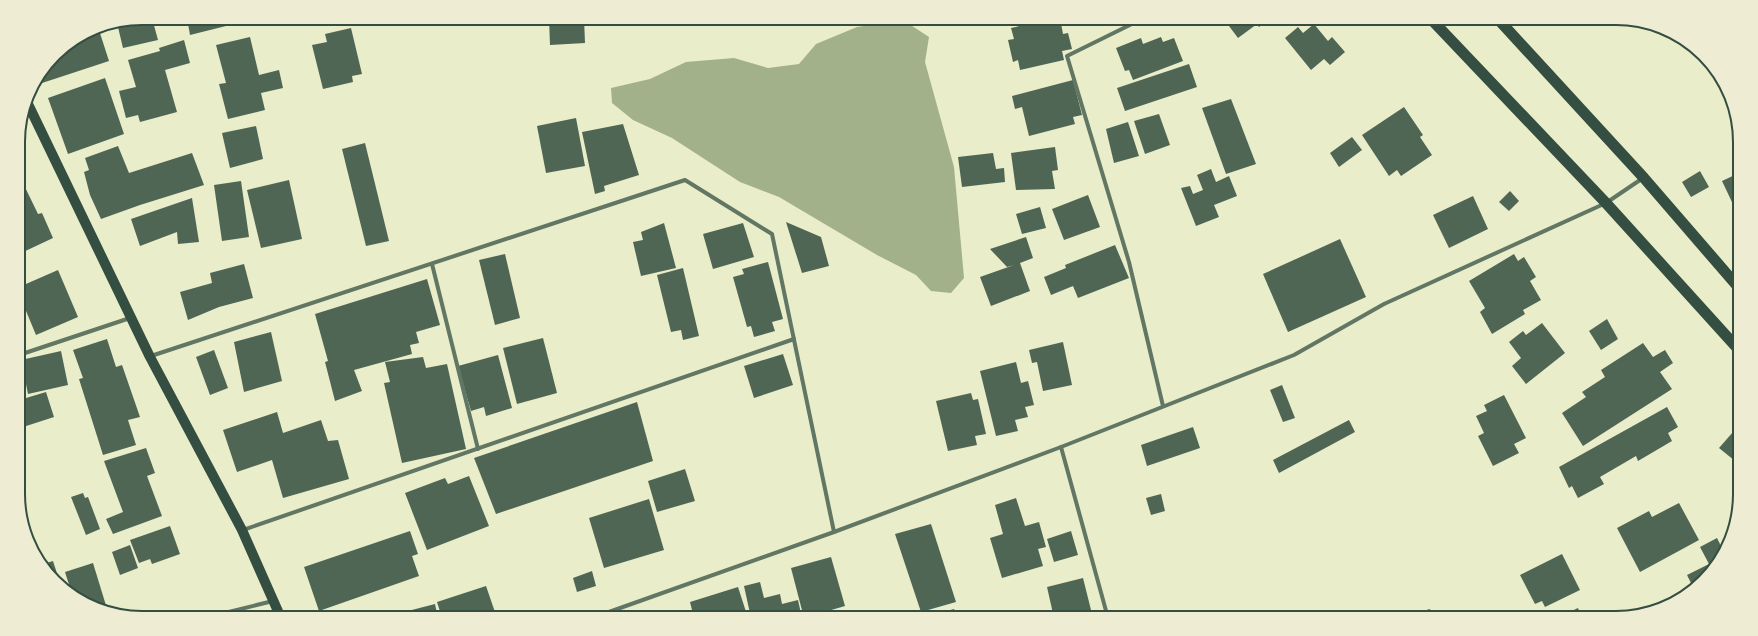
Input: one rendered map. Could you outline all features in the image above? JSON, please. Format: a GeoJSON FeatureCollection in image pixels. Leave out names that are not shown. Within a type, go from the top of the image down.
{"type":"FeatureCollection","features":[{"type":"Feature","properties":{"kind":"highway"},"geometry":{"type":"LineString","coordinates":[[1437,25],[1606,203],[1733,343]]}},
{"type":"Feature","properties":{"kind":"highway"},"geometry":{"type":"LineString","coordinates":[[1503,25],[1644,178],[1733,281]]}},
{"type":"Feature","properties":{"kind":"main road"},"geometry":{"type":"LineString","coordinates":[[30,109],[130,318],[242,530],[278,611]]}},
{"type":"Feature","properties":{"kind":"street"},"geometry":{"type":"LineString","coordinates":[[1130,25],[1067,56],[1129,262],[1163,406]]}},
{"type":"Feature","properties":{"kind":"street"},"geometry":{"type":"LineString","coordinates":[[612,611],[834,532],[1061,447],[1294,355],[1384,304],[1606,203],[1644,178]]}},
{"type":"Feature","properties":{"kind":"street"},"geometry":{"type":"LineString","coordinates":[[150,357],[685,180],[772,234],[834,532]]}},
{"type":"Feature","properties":{"kind":"street"},"geometry":{"type":"LineString","coordinates":[[432,264],[478,449]]}},
{"type":"Feature","properties":{"kind":"street"},"geometry":{"type":"LineString","coordinates":[[25,353],[130,318]]}},
{"type":"Feature","properties":{"kind":"street"},"geometry":{"type":"LineString","coordinates":[[242,530],[794,339]]}},
{"type":"Feature","properties":{"kind":"street"},"geometry":{"type":"LineString","coordinates":[[1061,447],[1106,611]]}},
{"type":"Feature","properties":{"kind":"street"},"geometry":{"type":"LineString","coordinates":[[232,611],[273,601]]}},
{"type":"Feature","properties":{"kind":"shaded area"},"geometry":{"type":"Polygon","coordinates":[[[870,25],[911,25],[929,37],[925,62],[954,167],[964,278],[951,293],[931,291],[916,275],[877,255],[779,197],[740,182],[672,138],[633,120],[612,103],[611,88],[650,79],[686,62],[734,58],[768,68],[799,64],[816,44],[857,27],[870,25]]]}},
{"type":"Feature","properties":{"kind":"building"},"geometry":{"type":"Polygon","coordinates":[[[154,25],[158,40],[123,48],[118,27],[154,25]]]}},
{"type":"Feature","properties":{"kind":"building"},"geometry":{"type":"Polygon","coordinates":[[[188,25],[230,25],[190,35],[188,25]]]}},
{"type":"Feature","properties":{"kind":"building"},"geometry":{"type":"Polygon","coordinates":[[[549,25],[584,25],[585,43],[550,45],[549,25]]]}},
{"type":"Feature","properties":{"kind":"building"},"geometry":{"type":"Polygon","coordinates":[[[1024,25],[1061,25],[1063,34],[1068,33],[1072,49],[1062,51],[1064,60],[1020,70],[1018,60],[1013,62],[1008,40],[1014,39],[1011,28],[1024,25]]]}},
{"type":"Feature","properties":{"kind":"building"},"geometry":{"type":"Polygon","coordinates":[[[1228,25],[1256,25],[1238,38],[1228,25]]]}},
{"type":"Feature","properties":{"kind":"building"},"geometry":{"type":"Polygon","coordinates":[[[1315,25],[1328,41],[1332,37],[1345,52],[1330,65],[1324,59],[1311,70],[1285,38],[1298,27],[1303,33],[1315,25]]]}},
{"type":"Feature","properties":{"kind":"building"},"geometry":{"type":"Polygon","coordinates":[[[351,28],[362,74],[352,76],[353,82],[323,89],[312,45],[327,42],[325,34],[351,28]]]}},
{"type":"Feature","properties":{"kind":"building"},"geometry":{"type":"Polygon","coordinates":[[[100,33],[109,61],[41,83],[59,59],[71,49],[100,33]]]}},
{"type":"Feature","properties":{"kind":"building"},"geometry":{"type":"Polygon","coordinates":[[[250,37],[259,75],[279,70],[283,88],[261,93],[265,110],[228,119],[219,84],[226,83],[216,45],[250,37]]]}},
{"type":"Feature","properties":{"kind":"building"},"geometry":{"type":"Polygon","coordinates":[[[1161,37],[1163,42],[1174,38],[1183,61],[1133,80],[1129,70],[1125,71],[1116,48],[1141,38],[1143,44],[1161,37]]]}},
{"type":"Feature","properties":{"kind":"building"},"geometry":{"type":"Polygon","coordinates":[[[184,40],[190,63],[165,70],[177,112],[140,122],[138,115],[126,118],[119,91],[136,87],[128,60],[160,51],[159,48],[184,40]]]}},
{"type":"Feature","properties":{"kind":"building"},"geometry":{"type":"Polygon","coordinates":[[[1189,64],[1197,87],[1125,111],[1117,88],[1189,64]]]}},
{"type":"Feature","properties":{"kind":"building"},"geometry":{"type":"Polygon","coordinates":[[[105,78],[124,134],[68,154],[48,98],[105,78]]]}},
{"type":"Feature","properties":{"kind":"building"},"geometry":{"type":"Polygon","coordinates":[[[1073,80],[1082,115],[1073,117],[1075,124],[1029,136],[1022,107],[1015,109],[1012,96],[1073,80]]]}},
{"type":"Feature","properties":{"kind":"building"},"geometry":{"type":"Polygon","coordinates":[[[1231,99],[1256,164],[1226,174],[1202,108],[1231,99]]]}},
{"type":"Feature","properties":{"kind":"building"},"geometry":{"type":"Polygon","coordinates":[[[1404,107],[1423,135],[1420,137],[1432,155],[1401,176],[1397,170],[1389,176],[1362,135],[1404,107]]]}},
{"type":"Feature","properties":{"kind":"building"},"geometry":{"type":"Polygon","coordinates":[[[1159,114],[1170,145],[1145,154],[1134,121],[1159,114]]]}},
{"type":"Feature","properties":{"kind":"building"},"geometry":{"type":"Polygon","coordinates":[[[576,118],[585,166],[546,173],[537,126],[576,118]]]}},
{"type":"Feature","properties":{"kind":"building"},"geometry":{"type":"Polygon","coordinates":[[[1128,122],[1139,156],[1114,163],[1106,129],[1128,122]]]}},
{"type":"Feature","properties":{"kind":"building"},"geometry":{"type":"Polygon","coordinates":[[[623,124],[639,175],[604,186],[605,191],[595,194],[582,132],[623,124]]]}},
{"type":"Feature","properties":{"kind":"building"},"geometry":{"type":"Polygon","coordinates":[[[256,126],[263,159],[230,168],[222,133],[256,126]]]}},
{"type":"Feature","properties":{"kind":"building"},"geometry":{"type":"Polygon","coordinates":[[[1352,137],[1362,150],[1339,167],[1330,153],[1352,137]]]}},
{"type":"Feature","properties":{"kind":"building"},"geometry":{"type":"Polygon","coordinates":[[[365,143],[389,241],[366,246],[342,149],[365,143]]]}},
{"type":"Feature","properties":{"kind":"building"},"geometry":{"type":"Polygon","coordinates":[[[118,146],[129,173],[192,153],[204,185],[101,219],[90,195],[84,172],[89,170],[85,158],[118,146]]]}},
{"type":"Feature","properties":{"kind":"building"},"geometry":{"type":"Polygon","coordinates":[[[1055,147],[1058,170],[1052,171],[1055,189],[1016,190],[1011,153],[1055,147]]]}},
{"type":"Feature","properties":{"kind":"building"},"geometry":{"type":"Polygon","coordinates":[[[993,153],[996,169],[1004,168],[1005,182],[962,187],[958,157],[993,153]]]}},
{"type":"Feature","properties":{"kind":"building"},"geometry":{"type":"Polygon","coordinates":[[[1211,169],[1216,182],[1229,176],[1237,196],[1214,205],[1219,217],[1196,226],[1181,188],[1190,186],[1193,194],[1203,190],[1197,175],[1211,169]]]}},
{"type":"Feature","properties":{"kind":"building"},"geometry":{"type":"Polygon","coordinates":[[[1700,171],[1709,187],[1691,197],[1682,182],[1700,171]]]}},
{"type":"Feature","properties":{"kind":"building"},"geometry":{"type":"Polygon","coordinates":[[[1733,176],[1733,204],[1722,181],[1733,176]]]}},
{"type":"Feature","properties":{"kind":"building"},"geometry":{"type":"Polygon","coordinates":[[[289,180],[302,239],[261,248],[247,190],[289,180]]]}},
{"type":"Feature","properties":{"kind":"building"},"geometry":{"type":"Polygon","coordinates":[[[241,181],[249,237],[222,241],[214,185],[241,181]]]}},
{"type":"Feature","properties":{"kind":"building"},"geometry":{"type":"Polygon","coordinates":[[[25,187],[38,214],[42,213],[53,238],[25,251],[25,187]]]}},
{"type":"Feature","properties":{"kind":"building"},"geometry":{"type":"Polygon","coordinates":[[[1510,191],[1519,201],[1509,211],[1499,202],[1510,191]]]}},
{"type":"Feature","properties":{"kind":"building"},"geometry":{"type":"Polygon","coordinates":[[[1088,195],[1100,227],[1064,240],[1052,209],[1088,195]]]}},
{"type":"Feature","properties":{"kind":"building"},"geometry":{"type":"Polygon","coordinates":[[[1473,196],[1488,229],[1449,248],[1433,215],[1473,196]]]}},
{"type":"Feature","properties":{"kind":"building"},"geometry":{"type":"Polygon","coordinates":[[[192,198],[199,242],[178,244],[177,232],[140,246],[131,219],[192,198]]]}},
{"type":"Feature","properties":{"kind":"building"},"geometry":{"type":"Polygon","coordinates":[[[1040,207],[1046,228],[1022,234],[1016,214],[1040,207]]]}},
{"type":"Feature","properties":{"kind":"building"},"geometry":{"type":"Polygon","coordinates":[[[786,222],[821,237],[829,266],[802,273],[786,222]]]}},
{"type":"Feature","properties":{"kind":"building"},"geometry":{"type":"Polygon","coordinates":[[[664,223],[676,268],[641,276],[633,242],[643,240],[641,232],[664,223]]]}},
{"type":"Feature","properties":{"kind":"building"},"geometry":{"type":"Polygon","coordinates":[[[743,223],[754,257],[713,269],[703,234],[743,223]]]}},
{"type":"Feature","properties":{"kind":"building"},"geometry":{"type":"Polygon","coordinates":[[[1026,237],[1033,258],[1020,263],[1030,291],[991,306],[980,277],[1014,265],[1007,267],[990,249],[1026,237]]]}},
{"type":"Feature","properties":{"kind":"building"},"geometry":{"type":"Polygon","coordinates":[[[1340,239],[1366,297],[1288,332],[1263,274],[1340,239]]]}},
{"type":"Feature","properties":{"kind":"building"},"geometry":{"type":"Polygon","coordinates":[[[1115,245],[1129,278],[1078,298],[1073,286],[1051,295],[1044,277],[1066,268],[1065,265],[1115,245]]]}},
{"type":"Feature","properties":{"kind":"building"},"geometry":{"type":"Polygon","coordinates":[[[505,254],[520,318],[495,325],[479,260],[505,254]]]}},
{"type":"Feature","properties":{"kind":"building"},"geometry":{"type":"Polygon","coordinates":[[[1514,254],[1518,261],[1524,257],[1536,277],[1530,281],[1541,300],[1523,310],[1525,314],[1492,334],[1480,312],[1485,308],[1469,281],[1514,254]]]}},
{"type":"Feature","properties":{"kind":"building"},"geometry":{"type":"Polygon","coordinates":[[[768,262],[783,319],[772,322],[775,331],[754,337],[751,326],[747,327],[733,277],[744,274],[742,269],[768,262]]]}},
{"type":"Feature","properties":{"kind":"building"},"geometry":{"type":"Polygon","coordinates":[[[244,264],[253,298],[219,307],[188,320],[180,292],[212,283],[210,273],[244,264]]]}},
{"type":"Feature","properties":{"kind":"building"},"geometry":{"type":"Polygon","coordinates":[[[683,268],[699,336],[683,340],[681,330],[671,332],[657,275],[683,268]]]}},
{"type":"Feature","properties":{"kind":"building"},"geometry":{"type":"Polygon","coordinates":[[[58,270],[78,317],[36,335],[25,308],[25,284],[58,270]]]}},
{"type":"Feature","properties":{"kind":"building"},"geometry":{"type":"Polygon","coordinates":[[[427,279],[440,325],[416,332],[419,343],[410,345],[412,354],[354,370],[362,391],[335,401],[325,362],[328,361],[315,314],[427,279]]]}},
{"type":"Feature","properties":{"kind":"building"},"geometry":{"type":"Polygon","coordinates":[[[1607,319],[1618,339],[1601,350],[1589,331],[1607,319]]]}},
{"type":"Feature","properties":{"kind":"building"},"geometry":{"type":"Polygon","coordinates":[[[1542,323],[1565,353],[1526,384],[1512,366],[1521,358],[1509,342],[1523,331],[1526,335],[1542,323]]]}},
{"type":"Feature","properties":{"kind":"building"},"geometry":{"type":"Polygon","coordinates":[[[271,332],[282,381],[244,392],[234,342],[271,332]]]}},
{"type":"Feature","properties":{"kind":"building"},"geometry":{"type":"Polygon","coordinates":[[[543,338],[557,393],[517,404],[503,348],[543,338]]]}},
{"type":"Feature","properties":{"kind":"building"},"geometry":{"type":"Polygon","coordinates":[[[107,339],[116,367],[122,365],[140,417],[128,420],[136,445],[103,455],[79,379],[83,378],[73,350],[107,339]]]}},
{"type":"Feature","properties":{"kind":"building"},"geometry":{"type":"Polygon","coordinates":[[[1063,342],[1072,385],[1043,391],[1037,362],[1032,363],[1029,350],[1063,342]]]}},
{"type":"Feature","properties":{"kind":"building"},"geometry":{"type":"Polygon","coordinates":[[[1643,343],[1653,357],[1665,350],[1673,363],[1660,372],[1672,389],[1583,446],[1562,413],[1586,397],[1582,392],[1605,377],[1601,370],[1643,343]]]}},
{"type":"Feature","properties":{"kind":"building"},"geometry":{"type":"Polygon","coordinates":[[[214,350],[228,388],[210,395],[196,357],[214,350]]]}},
{"type":"Feature","properties":{"kind":"building"},"geometry":{"type":"Polygon","coordinates":[[[61,351],[68,385],[28,394],[25,379],[25,359],[61,351]]]}},
{"type":"Feature","properties":{"kind":"building"},"geometry":{"type":"Polygon","coordinates":[[[783,354],[793,385],[754,398],[744,366],[783,354]]]}},
{"type":"Feature","properties":{"kind":"building"},"geometry":{"type":"Polygon","coordinates":[[[498,355],[512,408],[486,416],[484,407],[471,411],[458,366],[498,355]]]}},
{"type":"Feature","properties":{"kind":"building"},"geometry":{"type":"Polygon","coordinates":[[[423,357],[426,368],[447,364],[466,449],[402,463],[384,383],[390,382],[385,362],[423,357]]]}},
{"type":"Feature","properties":{"kind":"building"},"geometry":{"type":"Polygon","coordinates":[[[1016,362],[1021,383],[1028,381],[1034,405],[1025,407],[1028,417],[1015,420],[1018,431],[996,436],[980,371],[1016,362]]]}},
{"type":"Feature","properties":{"kind":"building"},"geometry":{"type":"Polygon","coordinates":[[[1282,385],[1295,418],[1283,422],[1270,390],[1282,385]]]}},
{"type":"Feature","properties":{"kind":"building"},"geometry":{"type":"Polygon","coordinates":[[[46,392],[54,417],[25,426],[25,396],[26,398],[46,392]]]}},
{"type":"Feature","properties":{"kind":"building"},"geometry":{"type":"Polygon","coordinates":[[[971,393],[973,400],[978,399],[986,434],[975,436],[977,445],[948,451],[936,401],[971,393]]]}},
{"type":"Feature","properties":{"kind":"building"},"geometry":{"type":"Polygon","coordinates":[[[1504,395],[1526,438],[1514,444],[1519,453],[1493,466],[1478,436],[1484,433],[1476,416],[1487,411],[1484,405],[1504,395]]]}},
{"type":"Feature","properties":{"kind":"building"},"geometry":{"type":"Polygon","coordinates":[[[637,402],[653,461],[496,514],[474,458],[637,402]]]}},
{"type":"Feature","properties":{"kind":"building"},"geometry":{"type":"Polygon","coordinates":[[[1667,407],[1678,427],[1668,433],[1672,441],[1638,461],[1636,456],[1600,477],[1604,484],[1578,498],[1572,486],[1569,488],[1559,467],[1667,407]]]}},
{"type":"Feature","properties":{"kind":"building"},"geometry":{"type":"Polygon","coordinates":[[[277,412],[283,433],[321,420],[328,441],[338,440],[349,479],[283,498],[272,460],[237,472],[223,430],[277,412]]]}},
{"type":"Feature","properties":{"kind":"building"},"geometry":{"type":"Polygon","coordinates":[[[1349,420],[1355,432],[1279,473],[1273,460],[1349,420]]]}},
{"type":"Feature","properties":{"kind":"building"},"geometry":{"type":"Polygon","coordinates":[[[1193,427],[1200,448],[1147,466],[1141,445],[1193,427]]]}},
{"type":"Feature","properties":{"kind":"building"},"geometry":{"type":"Polygon","coordinates":[[[1733,432],[1733,459],[1719,448],[1733,432]]]}},
{"type":"Feature","properties":{"kind":"building"},"geometry":{"type":"Polygon","coordinates":[[[146,448],[155,473],[147,476],[162,516],[113,534],[106,519],[123,512],[104,461],[146,448]]]}},
{"type":"Feature","properties":{"kind":"building"},"geometry":{"type":"Polygon","coordinates":[[[685,469],[695,501],[657,512],[648,481],[685,469]]]}},
{"type":"Feature","properties":{"kind":"building"},"geometry":{"type":"Polygon","coordinates":[[[469,476],[489,526],[427,550],[405,493],[445,478],[448,484],[469,476]]]}},
{"type":"Feature","properties":{"kind":"building"},"geometry":{"type":"Polygon","coordinates":[[[83,493],[85,498],[88,497],[100,529],[86,535],[71,497],[83,493]]]}},
{"type":"Feature","properties":{"kind":"building"},"geometry":{"type":"Polygon","coordinates":[[[1161,494],[1165,511],[1151,515],[1146,498],[1161,494]]]}},
{"type":"Feature","properties":{"kind":"building"},"geometry":{"type":"Polygon","coordinates":[[[1016,498],[1025,526],[1039,522],[1046,547],[1038,549],[1043,566],[1002,578],[990,538],[1003,534],[995,505],[1016,498]]]}},
{"type":"Feature","properties":{"kind":"building"},"geometry":{"type":"Polygon","coordinates":[[[649,499],[664,550],[604,568],[589,518],[649,499]]]}},
{"type":"Feature","properties":{"kind":"building"},"geometry":{"type":"Polygon","coordinates":[[[1679,503],[1699,540],[1640,572],[1617,528],[1649,511],[1652,517],[1679,503]]]}},
{"type":"Feature","properties":{"kind":"building"},"geometry":{"type":"Polygon","coordinates":[[[931,524],[956,602],[921,611],[895,534],[931,524]]]}},
{"type":"Feature","properties":{"kind":"building"},"geometry":{"type":"Polygon","coordinates":[[[170,526],[180,554],[152,564],[150,559],[139,563],[130,540],[170,526]]]}},
{"type":"Feature","properties":{"kind":"building"},"geometry":{"type":"Polygon","coordinates":[[[410,531],[418,554],[412,556],[419,576],[319,611],[304,567],[410,531]]]}},
{"type":"Feature","properties":{"kind":"building"},"geometry":{"type":"Polygon","coordinates":[[[1071,531],[1078,555],[1054,562],[1047,539],[1071,531]]]}},
{"type":"Feature","properties":{"kind":"building"},"geometry":{"type":"Polygon","coordinates":[[[1717,538],[1721,545],[1709,565],[1691,583],[1687,575],[1709,564],[1700,547],[1717,538]]]}},
{"type":"Feature","properties":{"kind":"building"},"geometry":{"type":"Polygon","coordinates":[[[130,545],[138,568],[120,575],[112,552],[130,545]]]}},
{"type":"Feature","properties":{"kind":"building"},"geometry":{"type":"Polygon","coordinates":[[[1562,554],[1580,590],[1545,607],[1542,601],[1535,604],[1520,575],[1562,554]]]}},
{"type":"Feature","properties":{"kind":"building"},"geometry":{"type":"Polygon","coordinates":[[[831,557],[845,606],[828,611],[802,611],[791,568],[831,557]]]}},
{"type":"Feature","properties":{"kind":"building"},"geometry":{"type":"Polygon","coordinates":[[[53,561],[57,574],[54,571],[48,563],[53,561]]]}},
{"type":"Feature","properties":{"kind":"building"},"geometry":{"type":"Polygon","coordinates":[[[93,563],[106,605],[90,599],[69,585],[65,572],[93,563]]]}},
{"type":"Feature","properties":{"kind":"building"},"geometry":{"type":"Polygon","coordinates":[[[592,571],[596,586],[577,592],[573,578],[592,571]]]}},
{"type":"Feature","properties":{"kind":"building"},"geometry":{"type":"Polygon","coordinates":[[[1083,578],[1091,611],[1052,611],[1047,587],[1083,578]]]}},
{"type":"Feature","properties":{"kind":"building"},"geometry":{"type":"Polygon","coordinates":[[[760,582],[764,598],[780,594],[782,604],[798,600],[800,611],[749,611],[744,586],[760,582]]]}},
{"type":"Feature","properties":{"kind":"building"},"geometry":{"type":"Polygon","coordinates":[[[486,586],[495,611],[440,611],[437,602],[486,586]]]}},
{"type":"Feature","properties":{"kind":"building"},"geometry":{"type":"Polygon","coordinates":[[[738,587],[746,611],[692,611],[690,602],[738,587]]]}},
{"type":"Feature","properties":{"kind":"building"},"geometry":{"type":"Polygon","coordinates":[[[435,604],[436,611],[408,611],[435,604]]]}},
{"type":"Feature","properties":{"kind":"building"},"geometry":{"type":"Polygon","coordinates":[[[1578,608],[1579,611],[1572,611],[1578,608]]]}}]}
